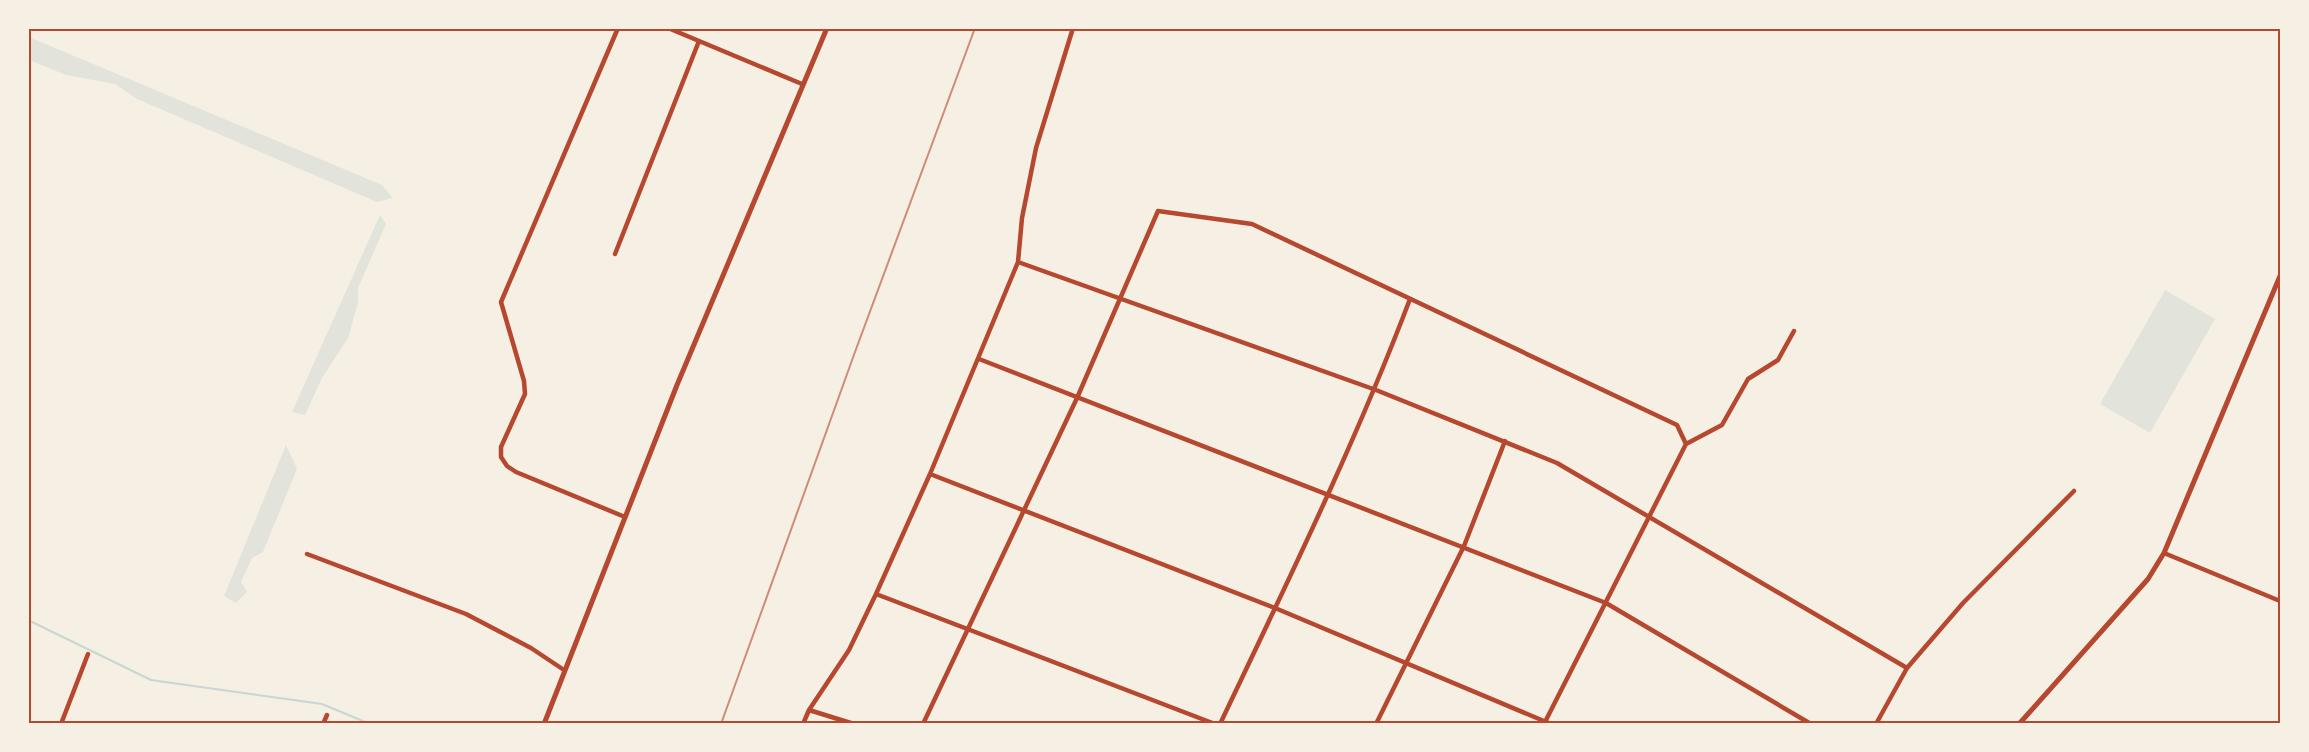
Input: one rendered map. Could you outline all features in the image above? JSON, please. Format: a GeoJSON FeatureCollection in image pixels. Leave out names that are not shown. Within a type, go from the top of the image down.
{"type":"FeatureCollection","features":[{"type":"Feature","properties":{"kind":"street"},"geometry":{"type":"LineString","coordinates":[[618,28],[501,302],[524,381],[525,394],[501,447],[501,457],[507,466],[516,472],[625,517]]}},
{"type":"Feature","properties":{"kind":"street"},"geometry":{"type":"LineString","coordinates":[[668,28],[802,84]]}},
{"type":"Feature","properties":{"kind":"street"},"geometry":{"type":"LineString","coordinates":[[544,723],[625,517],[826,28]]}},
{"type":"Feature","properties":{"kind":"street"},"geometry":{"type":"LineString","coordinates":[[803,723],[809,710],[849,650],[876,594],[930,474],[1018,262],[1022,218],[1036,148],[1073,28]]}},
{"type":"Feature","properties":{"kind":"street"},"geometry":{"type":"LineString","coordinates":[[615,254],[699,41]]}},
{"type":"Feature","properties":{"kind":"street"},"geometry":{"type":"LineString","coordinates":[[923,723],[1077,398],[1158,210],[1252,224],[1677,425],[1686,444]]}},
{"type":"Feature","properties":{"kind":"street"},"geometry":{"type":"LineString","coordinates":[[1018,262],[1376,390],[1557,463],[1907,668]]}},
{"type":"Feature","properties":{"kind":"street"},"geometry":{"type":"LineString","coordinates":[[2019,723],[2148,579],[2164,553],[2280,280]]}},
{"type":"Feature","properties":{"kind":"street"},"geometry":{"type":"LineString","coordinates":[[1220,723],[1329,496],[1376,390],[1410,299]]}},
{"type":"Feature","properties":{"kind":"street"},"geometry":{"type":"LineString","coordinates":[[930,474],[1275,608],[1547,723],[1686,444],[1722,425],[1748,379],[1778,360],[1794,331]]}},
{"type":"Feature","properties":{"kind":"street"},"geometry":{"type":"LineString","coordinates":[[979,359],[1606,603],[1811,723]]}},
{"type":"Feature","properties":{"kind":"street"},"geometry":{"type":"LineString","coordinates":[[1376,723],[1464,546],[1505,441]]}},
{"type":"Feature","properties":{"kind":"street"},"geometry":{"type":"LineString","coordinates":[[1876,723],[1907,668],[1963,603],[2074,491]]}},
{"type":"Feature","properties":{"kind":"street"},"geometry":{"type":"LineString","coordinates":[[2164,553],[2280,601]]}},
{"type":"Feature","properties":{"kind":"street"},"geometry":{"type":"LineString","coordinates":[[307,554],[466,614],[531,648],[564,670]]}},
{"type":"Feature","properties":{"kind":"street"},"geometry":{"type":"LineString","coordinates":[[876,594],[1215,723]]}},
{"type":"Feature","properties":{"kind":"street"},"geometry":{"type":"LineString","coordinates":[[61,723],[88,654]]}},
{"type":"Feature","properties":{"kind":"street"},"geometry":{"type":"LineString","coordinates":[[809,710],[854,723]]}},
{"type":"Feature","properties":{"kind":"street"},"geometry":{"type":"LineString","coordinates":[[323,723],[327,715]]}},
{"type":"Feature","properties":{"kind":"shaded area"},"geometry":{"type":"Polygon","coordinates":[[[29,37],[382,185],[393,198],[377,202],[137,99],[115,84],[66,75],[29,60],[29,37]]]}},
{"type":"Feature","properties":{"kind":"shaded area"},"geometry":{"type":"Polygon","coordinates":[[[380,215],[386,224],[358,288],[358,303],[348,338],[322,378],[305,415],[292,412],[380,215]]]}},
{"type":"Feature","properties":{"kind":"shaded area"},"geometry":{"type":"Polygon","coordinates":[[[2165,290],[2215,319],[2150,433],[2100,404],[2165,290]]]}},
{"type":"Feature","properties":{"kind":"shaded area"},"geometry":{"type":"Polygon","coordinates":[[[286,445],[297,469],[263,552],[252,558],[241,582],[247,592],[236,603],[224,596],[286,445]]]}},
{"type":"Feature","properties":{"kind":"waterway"},"geometry":{"type":"LineString","coordinates":[[28,620],[151,680],[322,704],[370,724]]}},
{"type":"Feature","properties":{"kind":"railway"},"geometry":{"type":"LineString","coordinates":[[721,724],[975,28]]}}]}
